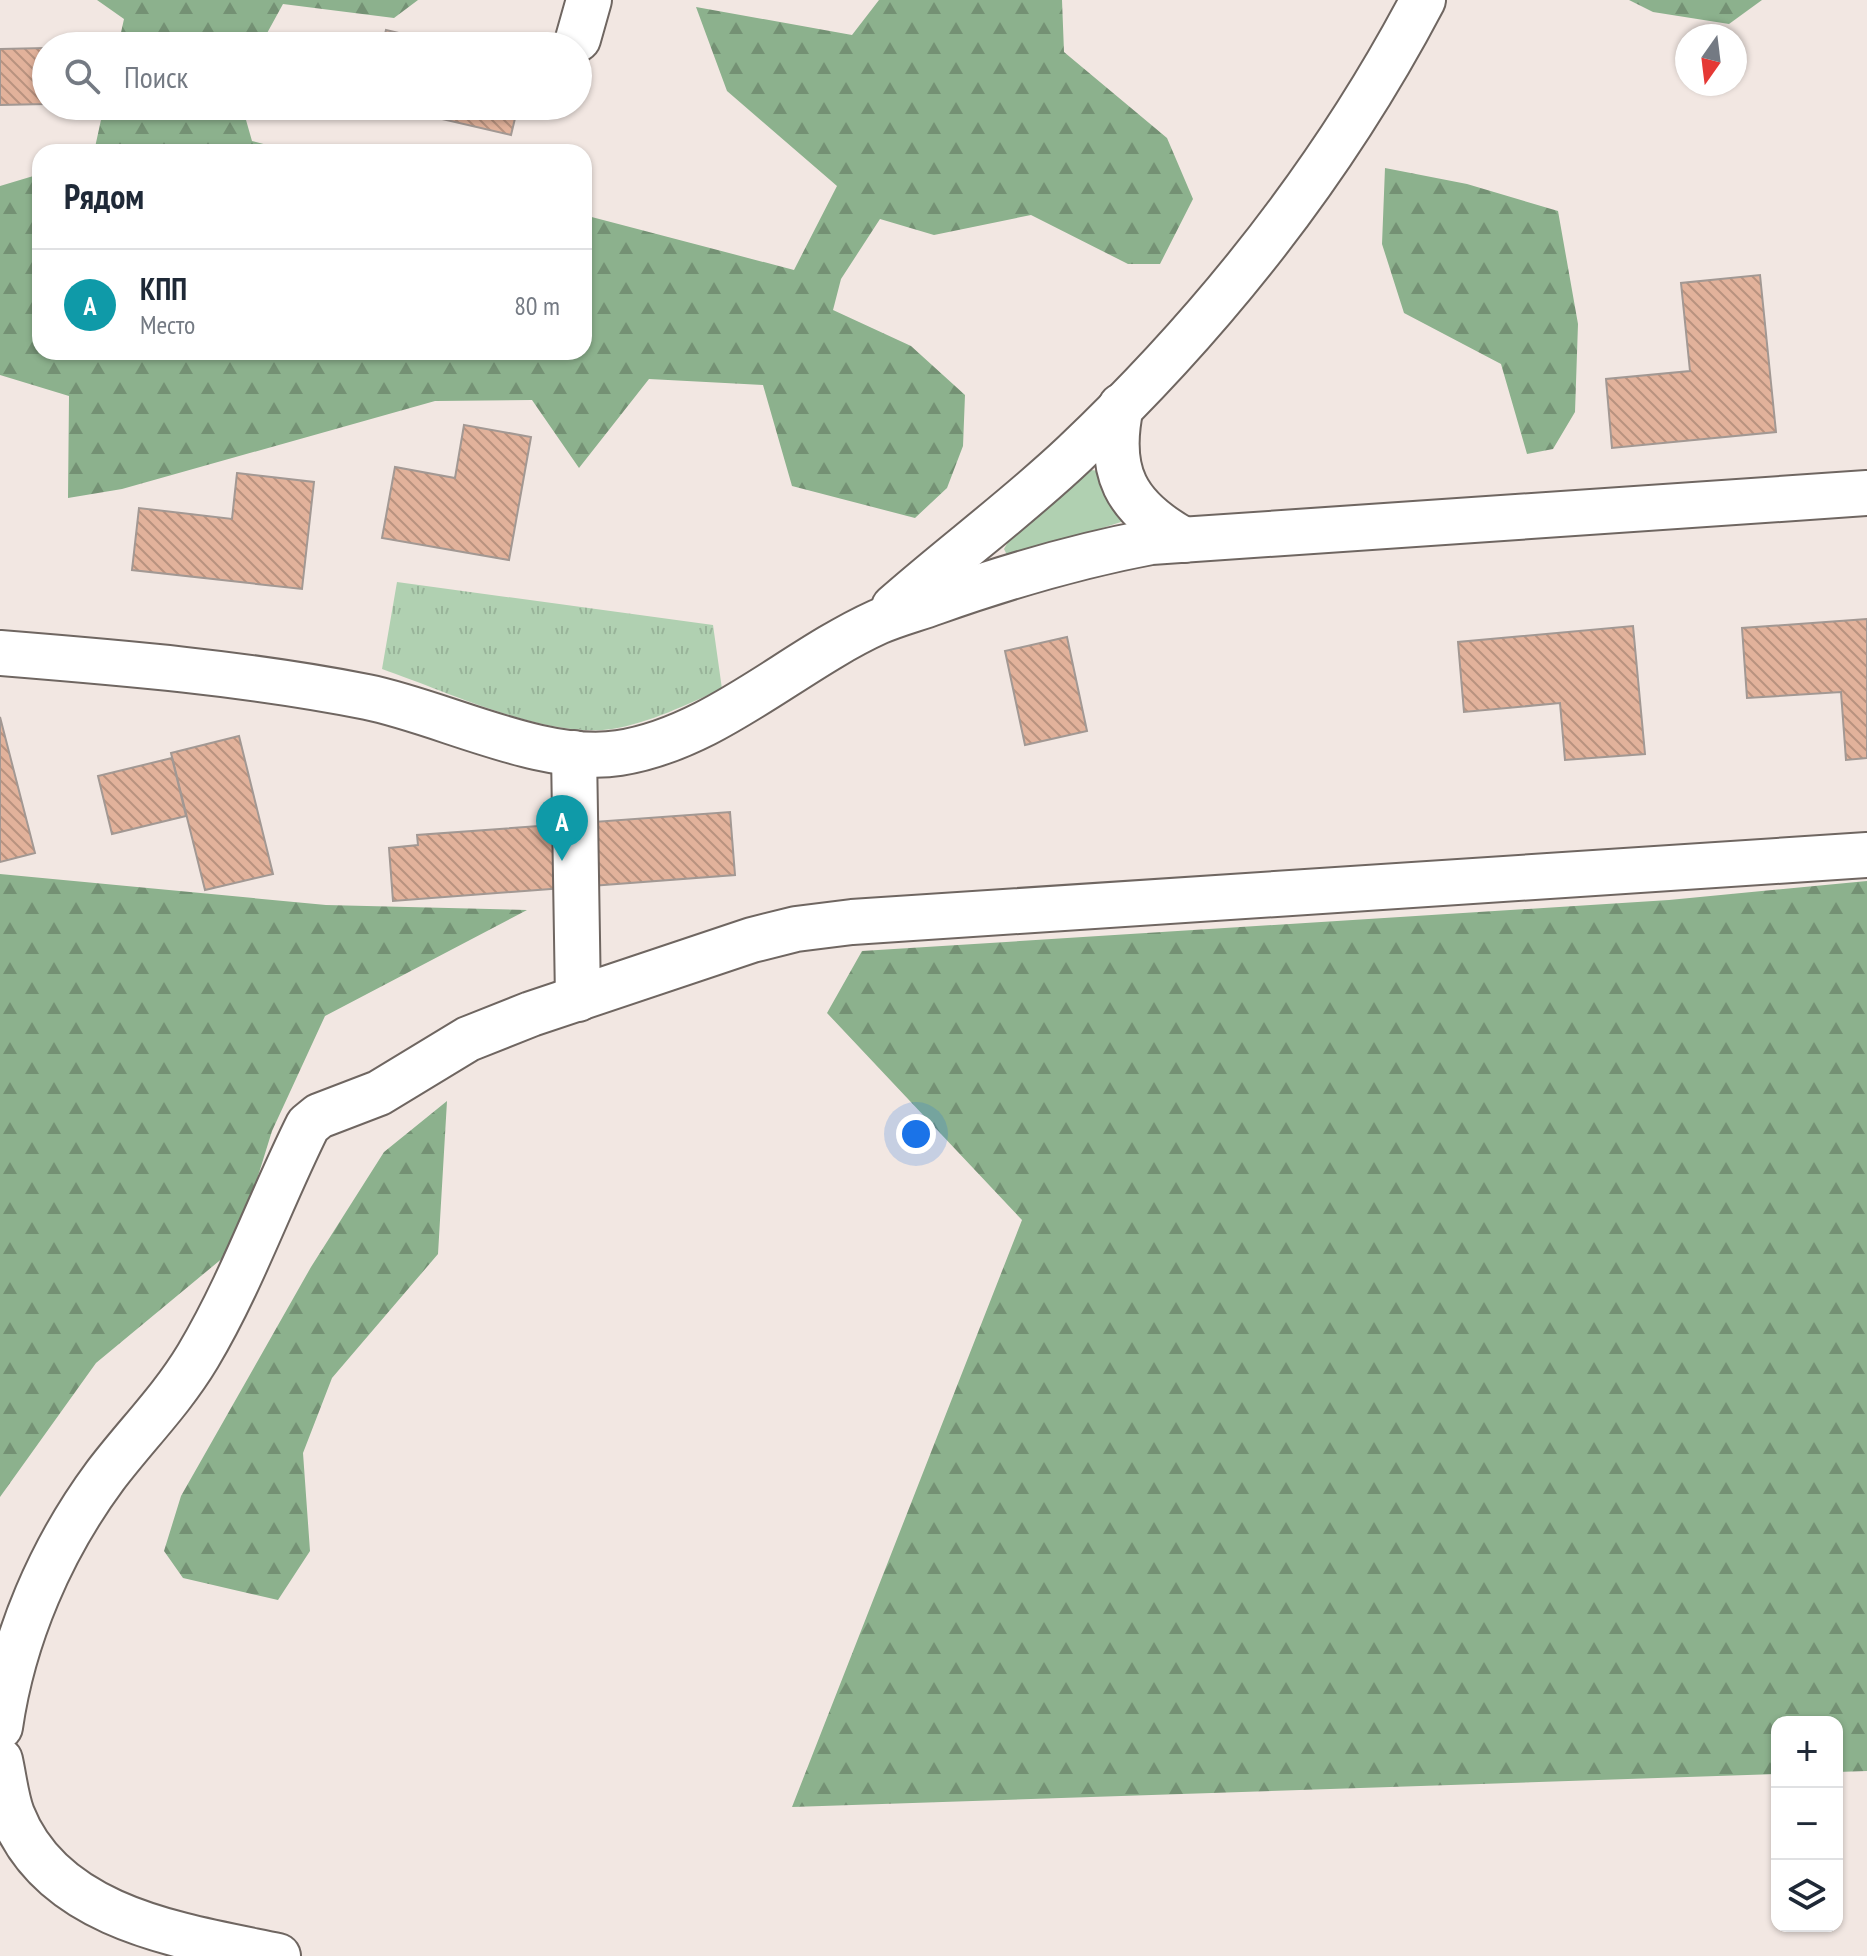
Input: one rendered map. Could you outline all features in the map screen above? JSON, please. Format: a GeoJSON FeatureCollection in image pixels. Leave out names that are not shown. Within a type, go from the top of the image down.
{"type":"FeatureCollection","features":[{"type":"Feature","properties":{"kind":"street"},"geometry":{"type":"LineString","coordinates":[[878,622],[965,544],[1064,463],[1171,357],[1290,215],[1378,83],[1423,0]]}},
{"type":"Feature","properties":{"kind":"street"},"geometry":{"type":"LineString","coordinates":[[1121,406],[1116,449],[1117,471],[1124,487],[1152,520],[1184,540]]}},
{"type":"Feature","properties":{"kind":"street"},"geometry":{"type":"LineString","coordinates":[[0,653],[178,667],[357,695],[574,753],[619,753],[663,740],[716,716],[878,622],[1026,570],[1114,549],[1184,540],[1867,493]]}},
{"type":"Feature","properties":{"kind":"street"},"geometry":{"type":"LineString","coordinates":[[574,753],[578,999]]}},
{"type":"Feature","properties":{"kind":"street"},"geometry":{"type":"LineString","coordinates":[[0,1727],[20,1645],[53,1561],[103,1479],[160,1412],[199,1355],[223,1312],[308,1125],[319,1116],[379,1093],[468,1039],[752,940],[796,929],[852,922],[1867,855]]}},
{"type":"Feature","properties":{"kind":"street"},"geometry":{"type":"LineString","coordinates":[[0,1760],[9,1805],[19,1828],[45,1863],[79,1892],[114,1914],[142,1925],[278,1956]]}},
{"type":"Feature","properties":{"kind":"green space"},"geometry":{"type":"Polygon","coordinates":[[[97,0],[418,0],[394,18],[283,4],[268,32],[121,32],[124,19],[97,0]]]}},
{"type":"Feature","properties":{"kind":"green space"},"geometry":{"type":"Polygon","coordinates":[[[879,0],[1062,0],[1064,52],[1167,138],[1193,199],[1160,264],[1128,264],[1031,215],[934,235],[880,219],[841,279],[833,310],[911,346],[965,395],[963,446],[947,488],[915,518],[792,486],[763,385],[649,379],[579,468],[532,400],[435,401],[122,489],[68,498],[69,396],[0,375],[0,186],[32,176],[32,360],[592,360],[592,217],[794,270],[837,186],[727,91],[696,7],[852,35],[879,0]]]}},
{"type":"Feature","properties":{"kind":"green space"},"geometry":{"type":"Polygon","coordinates":[[[1629,0],[1762,0],[1729,24],[1653,12],[1629,0]]]}},
{"type":"Feature","properties":{"kind":"green space"},"geometry":{"type":"Polygon","coordinates":[[[101,120],[246,120],[252,141],[263,144],[96,144],[101,120]]]}},
{"type":"Feature","properties":{"kind":"green space"},"geometry":{"type":"Polygon","coordinates":[[[1385,168],[1467,184],[1558,211],[1578,324],[1575,412],[1553,449],[1527,454],[1501,364],[1404,313],[1382,244],[1385,168]]]}},
{"type":"Feature","properties":{"kind":"green space"},"geometry":{"type":"Polygon","coordinates":[[[1091,470],[1100,471],[1124,521],[1016,556],[1007,555],[1004,549],[1008,542],[1091,470]]]}},
{"type":"Feature","properties":{"kind":"green space"},"geometry":{"type":"Polygon","coordinates":[[[397,582],[713,625],[722,689],[654,718],[612,729],[557,727],[496,711],[382,669],[397,582]]]}},
{"type":"Feature","properties":{"kind":"green space"},"geometry":{"type":"Polygon","coordinates":[[[0,874],[326,905],[527,910],[325,1016],[272,1131],[236,1247],[96,1363],[0,1497],[0,874]]]}},
{"type":"Feature","properties":{"kind":"green space"},"geometry":{"type":"Polygon","coordinates":[[[1867,881],[1867,1771],[1843,1772],[1843,1716],[1771,1716],[1771,1774],[792,1807],[1022,1220],[827,1013],[862,951],[1669,900],[1867,881]]]}},
{"type":"Feature","properties":{"kind":"green space"},"geometry":{"type":"Polygon","coordinates":[[[447,1101],[438,1254],[332,1378],[303,1453],[310,1551],[278,1600],[183,1578],[164,1551],[181,1496],[311,1267],[384,1152],[447,1101]]]}},
{"type":"Feature","properties":{"kind":"building"},"geometry":{"type":"Polygon","coordinates":[[[32,48],[32,104],[0,105],[0,49],[32,48]]]}},
{"type":"Feature","properties":{"kind":"building"},"geometry":{"type":"Polygon","coordinates":[[[446,120],[515,120],[511,135],[446,120]]]}},
{"type":"Feature","properties":{"kind":"building"},"geometry":{"type":"Polygon","coordinates":[[[1760,275],[1776,432],[1612,448],[1606,379],[1690,371],[1681,283],[1760,275]]]}},
{"type":"Feature","properties":{"kind":"building"},"geometry":{"type":"Polygon","coordinates":[[[464,425],[531,437],[509,560],[382,538],[395,467],[455,478],[464,425]]]}},
{"type":"Feature","properties":{"kind":"building"},"geometry":{"type":"Polygon","coordinates":[[[237,473],[314,482],[302,589],[132,570],[139,508],[232,519],[237,473]]]}},
{"type":"Feature","properties":{"kind":"building"},"geometry":{"type":"Polygon","coordinates":[[[1867,619],[1867,758],[1846,760],[1841,692],[1747,698],[1742,628],[1867,619]]]}},
{"type":"Feature","properties":{"kind":"building"},"geometry":{"type":"Polygon","coordinates":[[[1633,626],[1645,754],[1565,760],[1560,703],[1464,712],[1458,642],[1633,626]]]}},
{"type":"Feature","properties":{"kind":"building"},"geometry":{"type":"Polygon","coordinates":[[[1067,637],[1087,731],[1025,745],[1005,651],[1067,637]]]}},
{"type":"Feature","properties":{"kind":"building"},"geometry":{"type":"Polygon","coordinates":[[[0,717],[35,853],[0,862],[0,717]]]}},
{"type":"Feature","properties":{"kind":"building"},"geometry":{"type":"Polygon","coordinates":[[[239,736],[273,874],[205,890],[171,753],[239,736]]]}},
{"type":"Feature","properties":{"kind":"building"},"geometry":{"type":"Polygon","coordinates":[[[172,758],[186,816],[112,834],[98,776],[172,758]]]}},
{"type":"Feature","properties":{"kind":"building"},"geometry":{"type":"Polygon","coordinates":[[[730,812],[735,875],[393,901],[389,848],[418,845],[417,835],[730,812]]]}},
{"type":"Feature","properties":{"kind":"place","name":"КПП"},"geometry":{"type":"Point","coordinates":[562,861]}}]}
